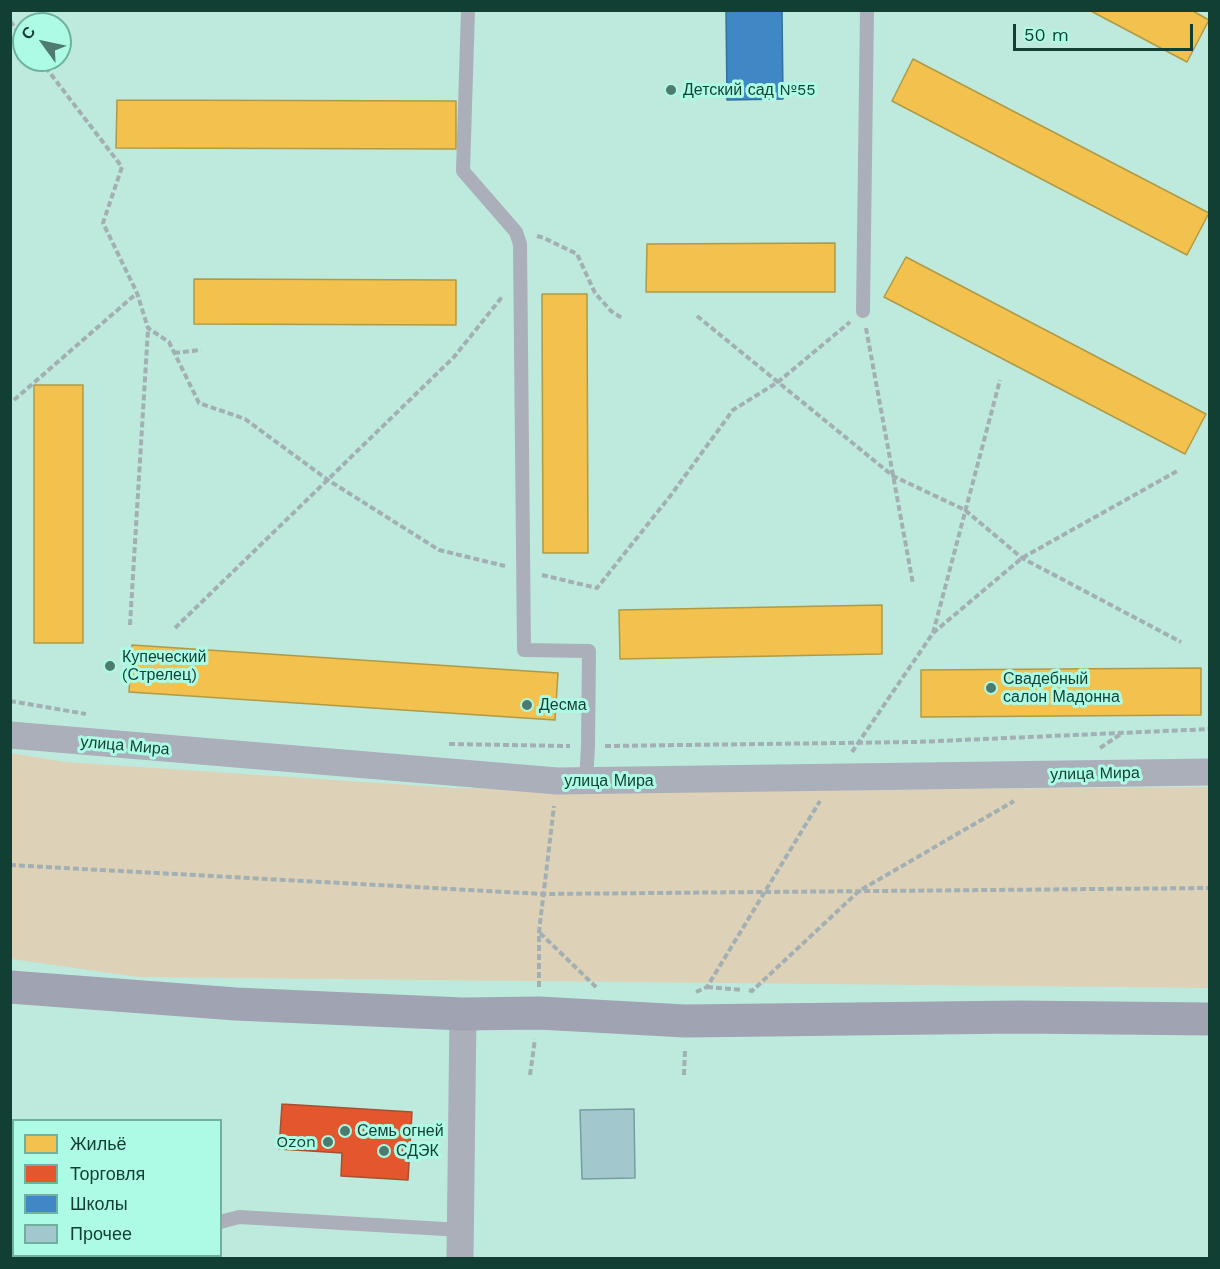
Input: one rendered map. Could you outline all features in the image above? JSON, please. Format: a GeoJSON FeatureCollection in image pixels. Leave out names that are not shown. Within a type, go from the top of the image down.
{"type":"FeatureCollection","features":[{"type":"Feature","properties":{"kind":"main road"},"geometry":{"type":"LineString","coordinates":[[10,987],[236,1004],[463,1014],[539,1013],[685,1021],[1019,1017],[1209,1019]]}},
{"type":"Feature","properties":{"kind":"street","name":"улица Мира"},"geometry":{"type":"LineString","coordinates":[[10,735],[586,782],[1209,772]]}},
{"type":"Feature","properties":{"kind":"street"},"geometry":{"type":"LineString","coordinates":[[460,1258],[463,1014]]}},
{"type":"Feature","properties":{"kind":"lane"},"geometry":{"type":"LineString","coordinates":[[468,10],[463,171],[516,232],[520,244],[524,650],[589,651],[586,782]]}},
{"type":"Feature","properties":{"kind":"lane"},"geometry":{"type":"LineString","coordinates":[[863,311],[867,10]]}},
{"type":"Feature","properties":{"kind":"lane"},"geometry":{"type":"LineString","coordinates":[[222,1221],[239,1217],[461,1230]]}},
{"type":"Feature","properties":{"kind":"path"},"geometry":{"type":"LineString","coordinates":[[49,72],[122,167],[103,223],[137,293],[148,328],[130,625]]}},
{"type":"Feature","properties":{"kind":"path"},"geometry":{"type":"LineString","coordinates":[[516,232],[544,238],[577,254],[595,293],[611,311],[622,318]]}},
{"type":"Feature","properties":{"kind":"path"},"geometry":{"type":"LineString","coordinates":[[175,628],[454,357],[520,272]]}},
{"type":"Feature","properties":{"kind":"path"},"geometry":{"type":"LineString","coordinates":[[14,400],[137,293]]}},
{"type":"Feature","properties":{"kind":"path"},"geometry":{"type":"LineString","coordinates":[[148,328],[169,342],[199,403],[245,419],[328,480],[439,550],[597,588],[733,410],[778,382],[863,311],[913,584]]}},
{"type":"Feature","properties":{"kind":"path"},"geometry":{"type":"LineString","coordinates":[[697,316],[893,476],[965,510],[1022,558],[1181,642]]}},
{"type":"Feature","properties":{"kind":"path"},"geometry":{"type":"LineString","coordinates":[[174,353],[201,350]]}},
{"type":"Feature","properties":{"kind":"path"},"geometry":{"type":"LineString","coordinates":[[933,633],[1000,380]]}},
{"type":"Feature","properties":{"kind":"path"},"geometry":{"type":"LineString","coordinates":[[707,987],[834,778],[933,633],[1022,558],[1179,470]]}},
{"type":"Feature","properties":{"kind":"path"},"geometry":{"type":"LineString","coordinates":[[1096,751],[1123,733]]}},
{"type":"Feature","properties":{"kind":"path"},"geometry":{"type":"LineString","coordinates":[[530,1075],[539,1013],[539,932],[559,746]]}},
{"type":"Feature","properties":{"kind":"path"},"geometry":{"type":"LineString","coordinates":[[692,993],[707,987],[752,991],[859,891],[1019,798]]}},
{"type":"Feature","properties":{"kind":"path"},"geometry":{"type":"LineString","coordinates":[[10,865],[543,894],[1209,888]]}},
{"type":"Feature","properties":{"kind":"shaded area"},"geometry":{"type":"Polygon","coordinates":[[[11,753],[65,762],[454,788],[647,791],[1209,787],[1209,988],[138,977],[11,959],[11,753]]]}},
{"type":"Feature","properties":{"kind":"building: Жильё"},"geometry":{"type":"Polygon","coordinates":[[[1089,10],[1191,10],[1209,20],[1187,62],[1089,10]]]}},
{"type":"Feature","properties":{"kind":"building: Жильё"},"geometry":{"type":"Polygon","coordinates":[[[913,59],[1209,213],[1187,255],[892,101],[913,59]]]}},
{"type":"Feature","properties":{"kind":"building: Жильё"},"geometry":{"type":"Polygon","coordinates":[[[117,100],[456,101],[456,149],[116,148],[117,100]]]}},
{"type":"Feature","properties":{"kind":"building: Жильё"},"geometry":{"type":"Polygon","coordinates":[[[835,243],[835,292],[646,292],[647,244],[835,243]]]}},
{"type":"Feature","properties":{"kind":"building: Жильё"},"geometry":{"type":"Polygon","coordinates":[[[906,257],[1206,414],[1185,454],[884,297],[906,257]]]}},
{"type":"Feature","properties":{"kind":"building: Жильё"},"geometry":{"type":"Polygon","coordinates":[[[194,279],[456,280],[456,325],[194,324],[194,279]]]}},
{"type":"Feature","properties":{"kind":"building: Жильё"},"geometry":{"type":"Polygon","coordinates":[[[542,294],[587,294],[588,553],[543,553],[542,294]]]}},
{"type":"Feature","properties":{"kind":"building: Жильё"},"geometry":{"type":"Polygon","coordinates":[[[34,385],[83,385],[83,643],[34,643],[34,385]]]}},
{"type":"Feature","properties":{"kind":"building: Жильё"},"geometry":{"type":"Polygon","coordinates":[[[882,605],[882,654],[620,659],[619,610],[882,605]]]}},
{"type":"Feature","properties":{"kind":"building: Жильё"},"geometry":{"type":"Polygon","coordinates":[[[132,645],[558,673],[555,720],[129,692],[132,645]]]}},
{"type":"Feature","properties":{"kind":"building: Жильё"},"geometry":{"type":"Polygon","coordinates":[[[1201,668],[1201,715],[921,717],[921,670],[1201,668]]]}},
{"type":"Feature","properties":{"kind":"building: Торговля","name":"Семь огней"},"geometry":{"type":"Polygon","coordinates":[[[282,1104],[412,1112],[408,1180],[341,1176],[342,1153],[279,1149],[282,1104]]]}},
{"type":"Feature","properties":{"kind":"building: Школы"},"geometry":{"type":"Polygon","coordinates":[[[726,10],[782,10],[783,99],[727,100],[726,10]]]}},
{"type":"Feature","properties":{"kind":"building: Прочее"},"geometry":{"type":"Polygon","coordinates":[[[634,1109],[635,1178],[582,1179],[580,1110],[634,1109]]]}},
{"type":"Feature","properties":{"kind":"place","name":"Детский сад №55"},"geometry":{"type":"Point","coordinates":[671,90]}},
{"type":"Feature","properties":{"kind":"place","name":"Купеческий (Стрелец)"},"geometry":{"type":"Point","coordinates":[110,666]}},
{"type":"Feature","properties":{"kind":"place","name":"Свадебный салон Мадонна"},"geometry":{"type":"Point","coordinates":[991,688]}},
{"type":"Feature","properties":{"kind":"place","name":"Десма"},"geometry":{"type":"Point","coordinates":[527,705]}},
{"type":"Feature","properties":{"kind":"place","name":"Семь огней"},"geometry":{"type":"Point","coordinates":[345,1131]}},
{"type":"Feature","properties":{"kind":"place","name":"Ozon"},"geometry":{"type":"Point","coordinates":[328,1142]}},
{"type":"Feature","properties":{"kind":"place","name":"СДЭК"},"geometry":{"type":"Point","coordinates":[384,1151]}}]}
